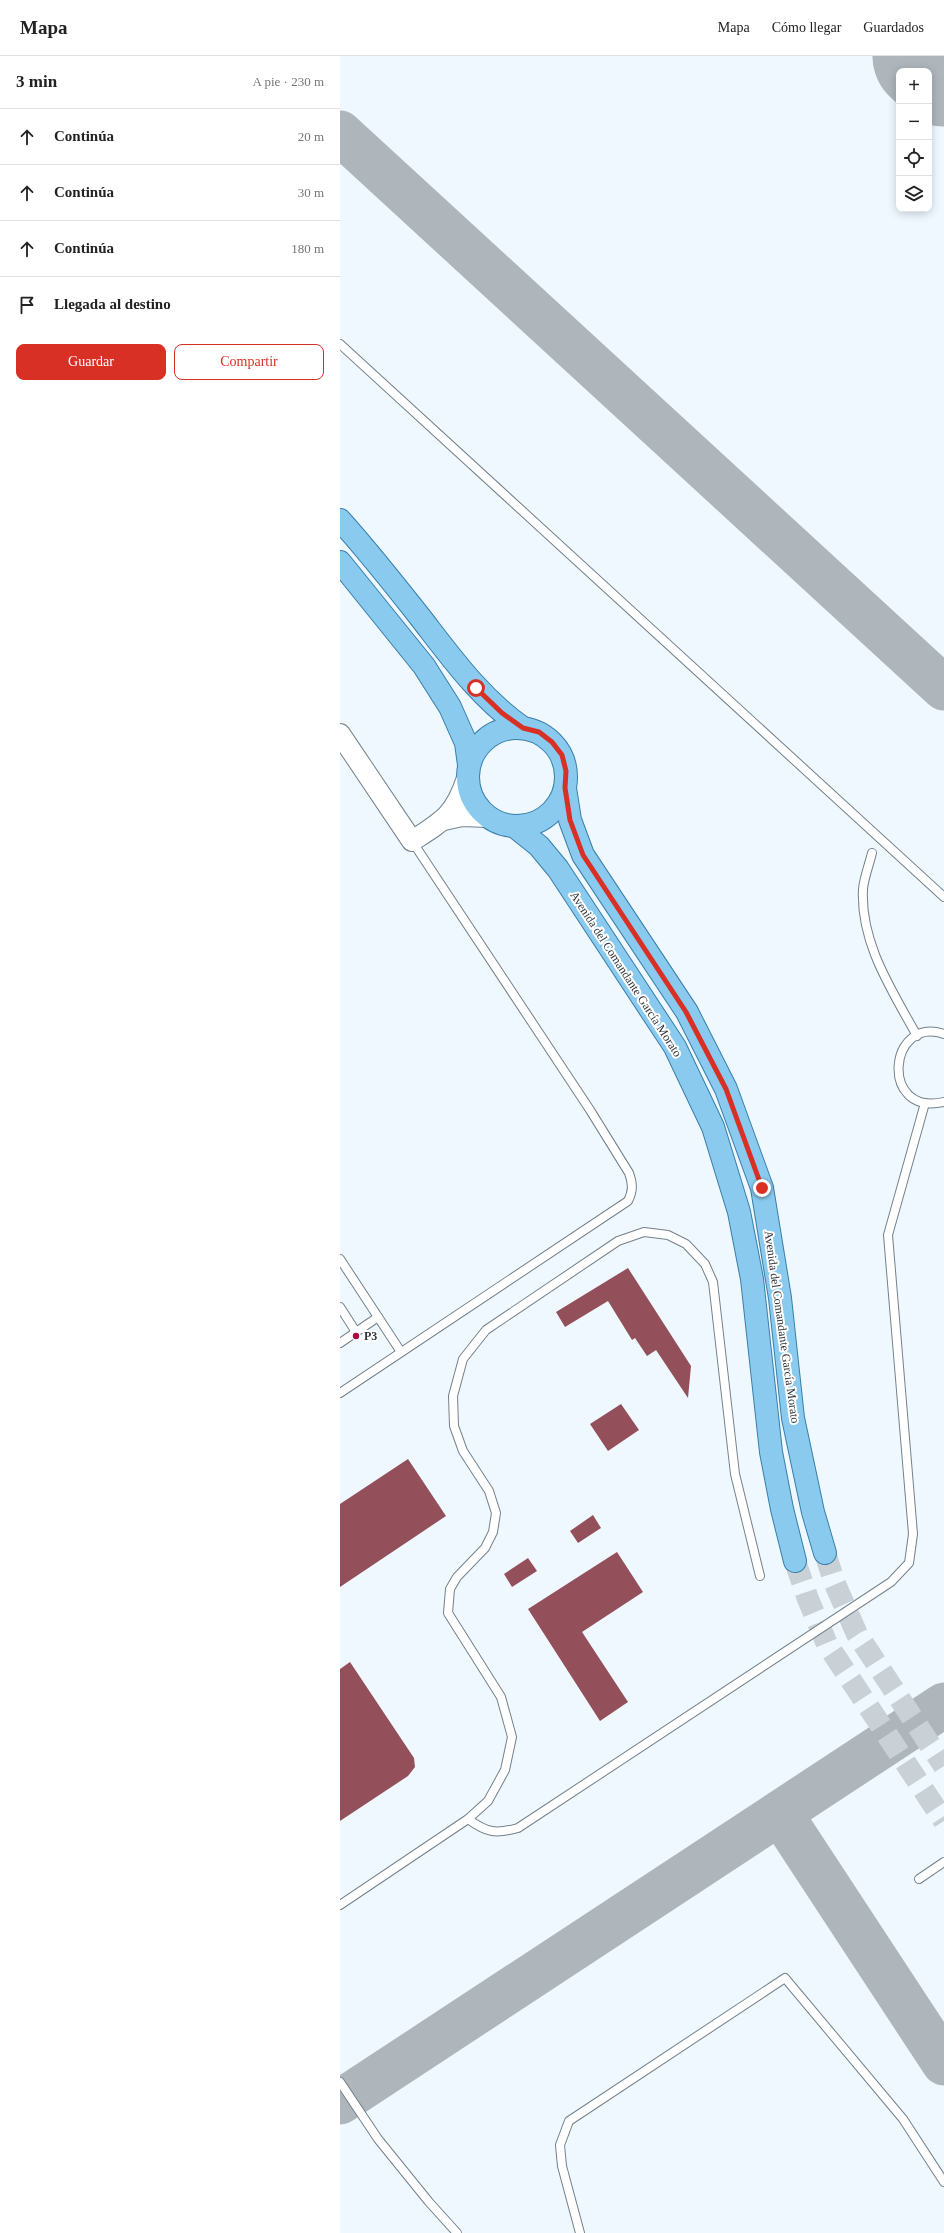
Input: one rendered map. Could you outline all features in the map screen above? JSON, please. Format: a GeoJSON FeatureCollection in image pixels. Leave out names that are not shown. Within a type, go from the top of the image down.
{"type":"FeatureCollection","features":[{"type":"Feature","properties":{"kind":"main road"},"geometry":{"type":"LineString","coordinates":[[340,520],[377,562],[476,688],[502,713],[523,728]]}},
{"type":"Feature","properties":{"kind":"main road"},"geometry":{"type":"LineString","coordinates":[[340,562],[424,666],[450,707],[466,743],[468,772],[470,793],[477,806],[488,817],[500,823],[514,826],[528,825],[541,820],[552,812],[560,800],[565,788],[566,771],[562,755],[552,742],[539,732],[523,728],[509,728],[495,732],[483,740],[474,751],[468,772]]}},
{"type":"Feature","properties":{"kind":"main road","name":"Avenida del Comandante García Morato"},"geometry":{"type":"LineString","coordinates":[[565,788],[570,820],[583,855],[686,1012],[726,1089],[762,1188],[780,1298],[793,1418],[813,1512],[825,1553]]}},
{"type":"Feature","properties":{"kind":"main road","name":"Avenida del Comandante García Morato"},"geometry":{"type":"LineString","coordinates":[[514,826],[539,846],[558,869],[675,1047],[713,1127],[739,1212],[751,1271],[771,1452],[782,1509],[795,1561]]}},
{"type":"Feature","properties":{"kind":"street"},"geometry":{"type":"LineString","coordinates":[[340,734],[412,841],[444,820],[460,798],[468,772]]}},
{"type":"Feature","properties":{"kind":"street"},"geometry":{"type":"LineString","coordinates":[[444,820],[462,816],[488,817]]}},
{"type":"Feature","properties":{"kind":"lane"},"geometry":{"type":"LineString","coordinates":[[340,344],[944,897]]}},
{"type":"Feature","properties":{"kind":"lane"},"geometry":{"type":"LineString","coordinates":[[340,1393],[628,1201],[632,1194],[633,1184],[629,1173],[590,1110],[412,841]]}},
{"type":"Feature","properties":{"kind":"lane"},"geometry":{"type":"LineString","coordinates":[[872,854],[863,888],[867,936],[886,979],[917,1036]]}},
{"type":"Feature","properties":{"kind":"lane"},"geometry":{"type":"LineString","coordinates":[[944,1034],[928,1032],[917,1036],[907,1044],[900,1054],[897,1066],[899,1079],[905,1090],[914,1099],[925,1103],[944,1102]]}},
{"type":"Feature","properties":{"kind":"lane"},"geometry":{"type":"LineString","coordinates":[[468,1819],[480,1828],[499,1833],[518,1828],[891,1582],[909,1563],[913,1534],[888,1235],[925,1103]]}},
{"type":"Feature","properties":{"kind":"lane"},"geometry":{"type":"LineString","coordinates":[[340,1905],[468,1819],[488,1801],[505,1770],[512,1737],[501,1697],[448,1613],[450,1589],[457,1577],[485,1548],[493,1532],[496,1513],[489,1491],[463,1451],[454,1426],[453,1396],[463,1359],[486,1330],[618,1241],[644,1232],[668,1235],[686,1244],[705,1264],[714,1282],[735,1474],[760,1576]]}},
{"type":"Feature","properties":{"kind":"lane"},"geometry":{"type":"LineString","coordinates":[[340,1259],[401,1352]]}},
{"type":"Feature","properties":{"kind":"lane"},"geometry":{"type":"LineString","coordinates":[[340,1307],[356,1332]]}},
{"type":"Feature","properties":{"kind":"lane"},"geometry":{"type":"LineString","coordinates":[[340,1343],[378,1317]]}},
{"type":"Feature","properties":{"kind":"lane"},"geometry":{"type":"LineString","coordinates":[[919,1879],[944,1862]]}},
{"type":"Feature","properties":{"kind":"lane"},"geometry":{"type":"LineString","coordinates":[[580,2233],[562,2166],[560,2145],[569,2120],[785,1978],[903,2119],[944,2182]]}},
{"type":"Feature","properties":{"kind":"lane"},"geometry":{"type":"LineString","coordinates":[[340,2082],[378,2139],[429,2202],[457,2233]]}},
{"type":"Feature","properties":{"kind":"building"},"geometry":{"type":"Polygon","coordinates":[[[628,1268],[691,1366],[688,1398],[656,1350],[647,1356],[635,1338],[632,1340],[608,1301],[565,1327],[556,1312],[628,1268]]]}},
{"type":"Feature","properties":{"kind":"building"},"geometry":{"type":"Polygon","coordinates":[[[621,1404],[639,1430],[608,1451],[590,1424],[621,1404]]]}},
{"type":"Feature","properties":{"kind":"building"},"geometry":{"type":"Polygon","coordinates":[[[408,1459],[446,1516],[340,1587],[340,1504],[408,1459]]]}},
{"type":"Feature","properties":{"kind":"building"},"geometry":{"type":"Polygon","coordinates":[[[593,1515],[601,1528],[578,1543],[570,1531],[593,1515]]]}},
{"type":"Feature","properties":{"kind":"building"},"geometry":{"type":"Polygon","coordinates":[[[617,1552],[643,1592],[582,1632],[628,1702],[600,1721],[528,1609],[617,1552]]]}},
{"type":"Feature","properties":{"kind":"building"},"geometry":{"type":"Polygon","coordinates":[[[528,1558],[537,1571],[512,1587],[504,1574],[528,1558]]]}},
{"type":"Feature","properties":{"kind":"building"},"geometry":{"type":"Polygon","coordinates":[[[350,1662],[414,1758],[415,1767],[408,1776],[340,1821],[340,1669],[350,1662]]]}},
{"type":"Feature","properties":{"kind":"taxiway"},"geometry":{"type":"LineString","coordinates":[[340,133],[944,688]]}},
{"type":"Feature","properties":{"kind":"taxiway"},"geometry":{"type":"LineString","coordinates":[[340,2102],[944,1705]]}},
{"type":"Feature","properties":{"kind":"taxiway"},"geometry":{"type":"LineString","coordinates":[[780,1813],[944,2063]]}},
{"type":"Feature","properties":{"kind":"runway"},"geometry":{"type":"LineString","coordinates":[[929,56],[944,70]]}},
{"type":"Feature","properties":{"kind":"tunnel"},"geometry":{"type":"LineString","coordinates":[[825,1553],[835,1584],[857,1634],[944,1766]]}},
{"type":"Feature","properties":{"kind":"tunnel"},"geometry":{"type":"LineString","coordinates":[[795,1561],[808,1599],[827,1644],[944,1821]]}},
{"type":"Feature","properties":{"kind":"place","name":"P3"},"geometry":{"type":"Point","coordinates":[356,1336]}},
{"type":"Feature","properties":{"kind":"route"},"geometry":{"type":"LineString","coordinates":[[476,688],[502,713],[523,728],[539,732],[552,742],[562,755],[566,771],[565,788],[570,820],[583,855],[686,1012],[726,1089],[762,1188]]}}]}
